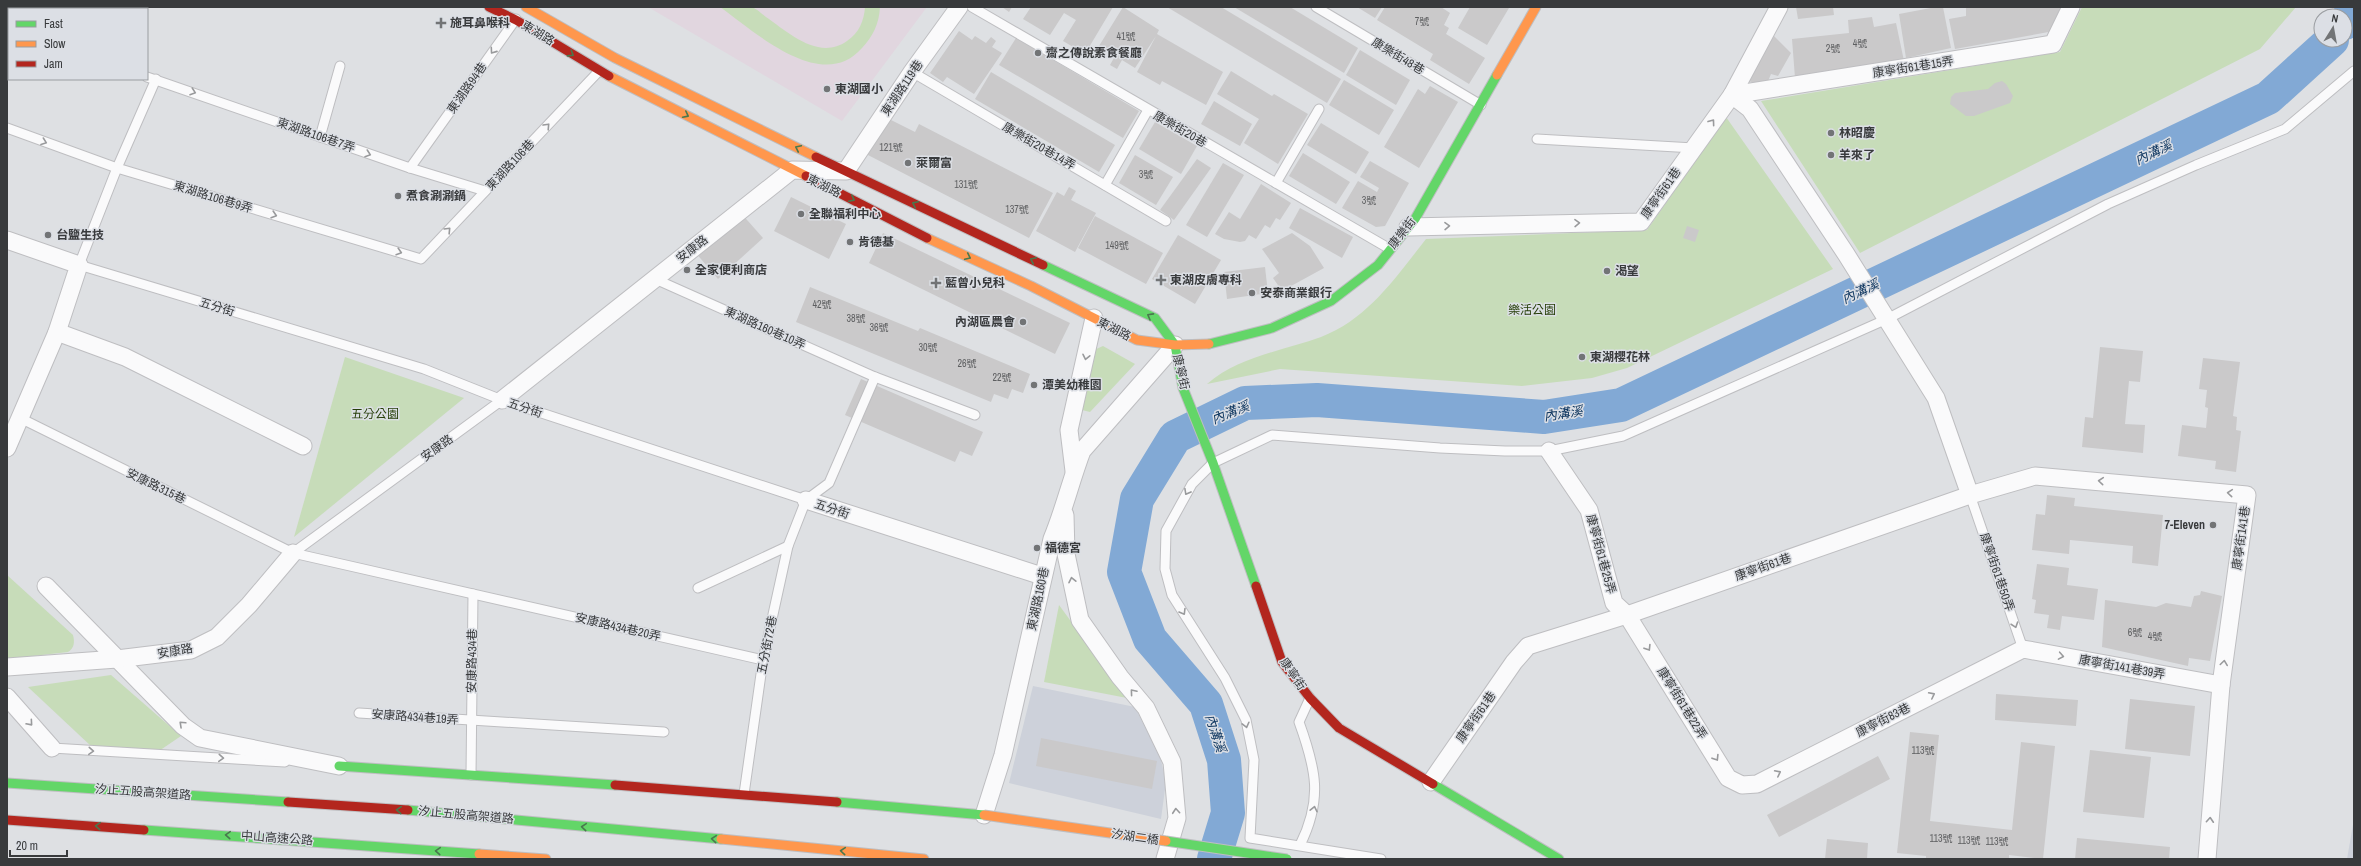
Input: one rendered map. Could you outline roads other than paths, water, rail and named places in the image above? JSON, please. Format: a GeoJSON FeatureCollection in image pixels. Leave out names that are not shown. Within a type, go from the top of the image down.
{"type":"FeatureCollection","features":[{"type":"Feature","properties":{"kind":"main road","name":"東湖路"},"geometry":{"type":"LineString","coordinates":[[489,7],[516,20],[599,71],[792,170],[1137,340],[1175,345]]}},
{"type":"Feature","properties":{"kind":"main road","name":"東湖路"},"geometry":{"type":"LineString","coordinates":[[525,7],[615,58],[846,171],[1154,318],[1175,345]]}},
{"type":"Feature","properties":{"kind":"main road","name":"康樂街"},"geometry":{"type":"LineString","coordinates":[[1175,345],[1211,344],[1272,328],[1340,296],[1378,265],[1408,227],[1481,105],[1536,7]]}},
{"type":"Feature","properties":{"kind":"main road","name":"康寧街"},"geometry":{"type":"LineString","coordinates":[[1175,345],[1186,394],[1213,463],[1282,662],[1310,698],[1339,728],[1559,859]]}},
{"type":"Feature","properties":{"kind":"main road","name":"汐湖二橋"},"geometry":{"type":"LineString","coordinates":[[339,766],[744,794],[984,815],[1287,859]]}},
{"type":"Feature","properties":{"kind":"main road","name":"汐止五股高架道路"},"geometry":{"type":"LineString","coordinates":[[7,783],[425,811],[924,859]]}},
{"type":"Feature","properties":{"kind":"main road","name":"中山高速公路"},"geometry":{"type":"LineString","coordinates":[[7,820],[546,859]]}},
{"type":"Feature","properties":{"kind":"street","name":"東湖路119巷"},"geometry":{"type":"LineString","coordinates":[[846,171],[912,72],[959,7]]}},
{"type":"Feature","properties":{"kind":"street","name":"康寧街61巷"},"geometry":{"type":"LineString","coordinates":[[1408,227],[1641,222],[1732,95],[1779,7]]}},
{"type":"Feature","properties":{"kind":"street","name":"康寧街61巷15弄"},"geometry":{"type":"LineString","coordinates":[[1732,95],[2053,44],[2072,7]]}},
{"type":"Feature","properties":{"kind":"street"},"geometry":{"type":"LineString","coordinates":[[1732,95],[1750,109],[1888,319],[1936,398],[1970,495]]}},
{"type":"Feature","properties":{"kind":"street"},"geometry":{"type":"LineString","coordinates":[[792,170],[846,171]]}},
{"type":"Feature","properties":{"kind":"street","name":"安康路"},"geometry":{"type":"LineString","coordinates":[[502,400],[792,170]]}},
{"type":"Feature","properties":{"kind":"street","name":"五分街"},"geometry":{"type":"LineString","coordinates":[[7,240],[79,265]]}},
{"type":"Feature","properties":{"kind":"street"},"geometry":{"type":"LineString","coordinates":[[7,448],[57,332],[79,265]]}},
{"type":"Feature","properties":{"kind":"street"},"geometry":{"type":"LineString","coordinates":[[1074,473],[1069,430],[1094,318]]}},
{"type":"Feature","properties":{"kind":"street"},"geometry":{"type":"LineString","coordinates":[[57,332],[125,357],[303,446]]}},
{"type":"Feature","properties":{"kind":"street","name":"東湖路160巷"},"geometry":{"type":"LineString","coordinates":[[984,815],[1003,755],[1028,649],[1042,576],[1052,539],[1064,508],[1082,451],[1175,345]]}},
{"type":"Feature","properties":{"kind":"street","name":"康寧街61巷25弄"},"geometry":{"type":"LineString","coordinates":[[1549,451],[1589,510],[1614,603],[1627,615]]}},
{"type":"Feature","properties":{"kind":"street","name":"康寧街141巷"},"geometry":{"type":"LineString","coordinates":[[1970,495],[2035,476],[2247,495],[2221,685],[2207,859]]}},
{"type":"Feature","properties":{"kind":"street","name":"康寧街61巷"},"geometry":{"type":"LineString","coordinates":[[1431,782],[1514,662],[1528,646],[1627,615],[1970,495]]}},
{"type":"Feature","properties":{"kind":"street","name":"五分街"},"geometry":{"type":"LineString","coordinates":[[806,500],[1042,576]]}},
{"type":"Feature","properties":{"kind":"street"},"geometry":{"type":"LineString","coordinates":[[1064,508],[1066,554],[1080,620],[1120,677],[1146,708],[1172,762],[1177,818],[1166,854]]}},
{"type":"Feature","properties":{"kind":"street","name":"安康路"},"geometry":{"type":"LineString","coordinates":[[7,667],[117,659],[191,650],[217,637],[249,605],[293,553]]}},
{"type":"Feature","properties":{"kind":"street"},"geometry":{"type":"LineString","coordinates":[[46,586],[117,659],[138,677],[183,726],[200,738],[339,766]]}},
{"type":"Feature","properties":{"kind":"street","name":"康寧街61巷22弄"},"geometry":{"type":"LineString","coordinates":[[1627,615],[1728,778],[1742,785]]}},
{"type":"Feature","properties":{"kind":"street","name":"康寧街141巷39弄"},"geometry":{"type":"LineString","coordinates":[[2023,649],[2221,685]]}},
{"type":"Feature","properties":{"kind":"street","name":"康寧街83巷"},"geometry":{"type":"LineString","coordinates":[[1742,785],[1756,784],[2023,649]]}},
{"type":"Feature","properties":{"kind":"street"},"geometry":{"type":"LineString","coordinates":[[7,697],[52,748]]}},
{"type":"Feature","properties":{"kind":"lane","name":"東湖路94巷"},"geometry":{"type":"LineString","coordinates":[[410,168],[525,7]]}},
{"type":"Feature","properties":{"kind":"lane","name":"康樂街20巷"},"geometry":{"type":"LineString","coordinates":[[972,7],[1390,249]]}},
{"type":"Feature","properties":{"kind":"lane","name":"康樂街48巷"},"geometry":{"type":"LineString","coordinates":[[1316,7],[1481,105]]}},
{"type":"Feature","properties":{"kind":"lane"},"geometry":{"type":"LineString","coordinates":[[320,137],[340,66]]}},
{"type":"Feature","properties":{"kind":"lane","name":"東湖路106巷"},"geometry":{"type":"LineString","coordinates":[[421,259],[599,71]]}},
{"type":"Feature","properties":{"kind":"lane"},"geometry":{"type":"LineString","coordinates":[[1380,859],[1250,838],[1254,760],[1246,720],[1225,678],[1172,595],[1165,569],[1166,531],[1192,484],[1213,463],[1272,435],[1440,448],[1549,451],[1623,436],[1888,319],[2108,204],[2196,165],[2285,129],[2354,71]]}},
{"type":"Feature","properties":{"kind":"lane","name":"康樂街20巷14弄"},"geometry":{"type":"LineString","coordinates":[[912,72],[1166,221]]}},
{"type":"Feature","properties":{"kind":"lane"},"geometry":{"type":"LineString","coordinates":[[79,265],[151,78]]}},
{"type":"Feature","properties":{"kind":"lane","name":"東湖路106巷7弄"},"geometry":{"type":"LineString","coordinates":[[151,78],[410,168],[485,191]]}},
{"type":"Feature","properties":{"kind":"lane"},"geometry":{"type":"LineString","coordinates":[[1276,183],[1319,109]]}},
{"type":"Feature","properties":{"kind":"lane"},"geometry":{"type":"LineString","coordinates":[[1105,185],[1148,110]]}},
{"type":"Feature","properties":{"kind":"lane","name":"東湖路106巷9弄"},"geometry":{"type":"LineString","coordinates":[[7,128],[117,168],[421,259]]}},
{"type":"Feature","properties":{"kind":"lane"},"geometry":{"type":"LineString","coordinates":[[1537,139],[1694,148]]}},
{"type":"Feature","properties":{"kind":"lane","name":"五分街"},"geometry":{"type":"LineString","coordinates":[[79,265],[424,369],[502,400],[806,500]]}},
{"type":"Feature","properties":{"kind":"lane","name":"東湖路160巷10弄"},"geometry":{"type":"LineString","coordinates":[[655,279],[875,377],[975,415]]}},
{"type":"Feature","properties":{"kind":"lane"},"geometry":{"type":"LineString","coordinates":[[806,500],[829,483],[875,377]]}},
{"type":"Feature","properties":{"kind":"lane","name":"安康路"},"geometry":{"type":"LineString","coordinates":[[293,553],[502,400]]}},
{"type":"Feature","properties":{"kind":"lane","name":"安康路315巷"},"geometry":{"type":"LineString","coordinates":[[20,418],[293,553]]}},
{"type":"Feature","properties":{"kind":"lane","name":"康寧街61巷50弄"},"geometry":{"type":"LineString","coordinates":[[1970,495],[2023,649]]}},
{"type":"Feature","properties":{"kind":"lane","name":"五分街72巷"},"geometry":{"type":"LineString","coordinates":[[744,794],[763,660],[788,546],[806,500]]}},
{"type":"Feature","properties":{"kind":"lane"},"geometry":{"type":"LineString","coordinates":[[698,588],[788,546]]}},
{"type":"Feature","properties":{"kind":"lane"},"geometry":{"type":"LineString","coordinates":[[293,553],[473,594]]}},
{"type":"Feature","properties":{"kind":"lane","name":"安康路434巷20弄"},"geometry":{"type":"LineString","coordinates":[[473,594],[763,660]]}},
{"type":"Feature","properties":{"kind":"lane","name":"安康路434巷"},"geometry":{"type":"LineString","coordinates":[[471,775],[473,594]]}},
{"type":"Feature","properties":{"kind":"lane"},"geometry":{"type":"LineString","coordinates":[[1300,845],[1310,825],[1315,803],[1310,753],[1299,722],[1310,698]]}},
{"type":"Feature","properties":{"kind":"lane","name":"安康路434巷19弄"},"geometry":{"type":"LineString","coordinates":[[359,713],[472,721]]}},
{"type":"Feature","properties":{"kind":"lane"},"geometry":{"type":"LineString","coordinates":[[472,721],[664,732]]}},
{"type":"Feature","properties":{"kind":"lane"},"geometry":{"type":"LineString","coordinates":[[52,748],[339,766]]}},
{"type":"Feature","properties":{"kind":"lane"},"geometry":{"type":"LineString","coordinates":[[984,815],[991,823],[1166,854]]}},
{"type":"Feature","properties":{"kind":"waterway","name":"內溝溪"},"geometry":{"type":"LineString","coordinates":[[1214,859],[1228,813],[1224,760],[1206,704],[1150,639],[1124,572],[1137,499],[1175,437],[1245,403],[1317,400],[1544,417],[1621,405],[2268,98],[2323,48]]}},
{"type":"Feature","properties":{"kind":"place","name":"施耳鼻喉科"},"geometry":{"type":"Point","coordinates":[441,23]}},
{"type":"Feature","properties":{"kind":"place","name":"齋之傳說素食餐廳"},"geometry":{"type":"Point","coordinates":[1038,53]}},
{"type":"Feature","properties":{"kind":"place","name":"東湖國小"},"geometry":{"type":"Point","coordinates":[827,89]}},
{"type":"Feature","properties":{"kind":"place","name":"林昭慶"},"geometry":{"type":"Point","coordinates":[1831,133]}},
{"type":"Feature","properties":{"kind":"place","name":"羊來了"},"geometry":{"type":"Point","coordinates":[1831,155]}},
{"type":"Feature","properties":{"kind":"place","name":"萊爾富"},"geometry":{"type":"Point","coordinates":[908,163]}},
{"type":"Feature","properties":{"kind":"place","name":"煮食涮涮鍋"},"geometry":{"type":"Point","coordinates":[398,196]}},
{"type":"Feature","properties":{"kind":"place","name":"全聯福利中心"},"geometry":{"type":"Point","coordinates":[801,214]}},
{"type":"Feature","properties":{"kind":"place","name":"台鹽生技"},"geometry":{"type":"Point","coordinates":[48,235]}},
{"type":"Feature","properties":{"kind":"place","name":"肯德基"},"geometry":{"type":"Point","coordinates":[850,242]}},
{"type":"Feature","properties":{"kind":"place","name":"全家便利商店"},"geometry":{"type":"Point","coordinates":[687,270]}},
{"type":"Feature","properties":{"kind":"place","name":"渴望"},"geometry":{"type":"Point","coordinates":[1607,271]}},
{"type":"Feature","properties":{"kind":"place","name":"東湖皮膚專科"},"geometry":{"type":"Point","coordinates":[1161,280]}},
{"type":"Feature","properties":{"kind":"place","name":"藍曾小兒科"},"geometry":{"type":"Point","coordinates":[936,283]}},
{"type":"Feature","properties":{"kind":"place","name":"安泰商業銀行"},"geometry":{"type":"Point","coordinates":[1252,293]}},
{"type":"Feature","properties":{"kind":"place","name":"內湖區農會"},"geometry":{"type":"Point","coordinates":[1023,322]}},
{"type":"Feature","properties":{"kind":"place","name":"東湖櫻花林"},"geometry":{"type":"Point","coordinates":[1582,357]}},
{"type":"Feature","properties":{"kind":"place","name":"潭美幼稚園"},"geometry":{"type":"Point","coordinates":[1034,385]}},
{"type":"Feature","properties":{"kind":"place","name":"7-Eleven"},"geometry":{"type":"Point","coordinates":[2213,525]}},
{"type":"Feature","properties":{"kind":"place","name":"福德宮"},"geometry":{"type":"Point","coordinates":[1037,548]}},
{"type":"Feature","properties":{"kind":"park label","name":"樂活公園"},"geometry":{"type":"Point","coordinates":[1532,310]}},
{"type":"Feature","properties":{"kind":"park label","name":"五分公園"},"geometry":{"type":"Point","coordinates":[375,414]}}]}
